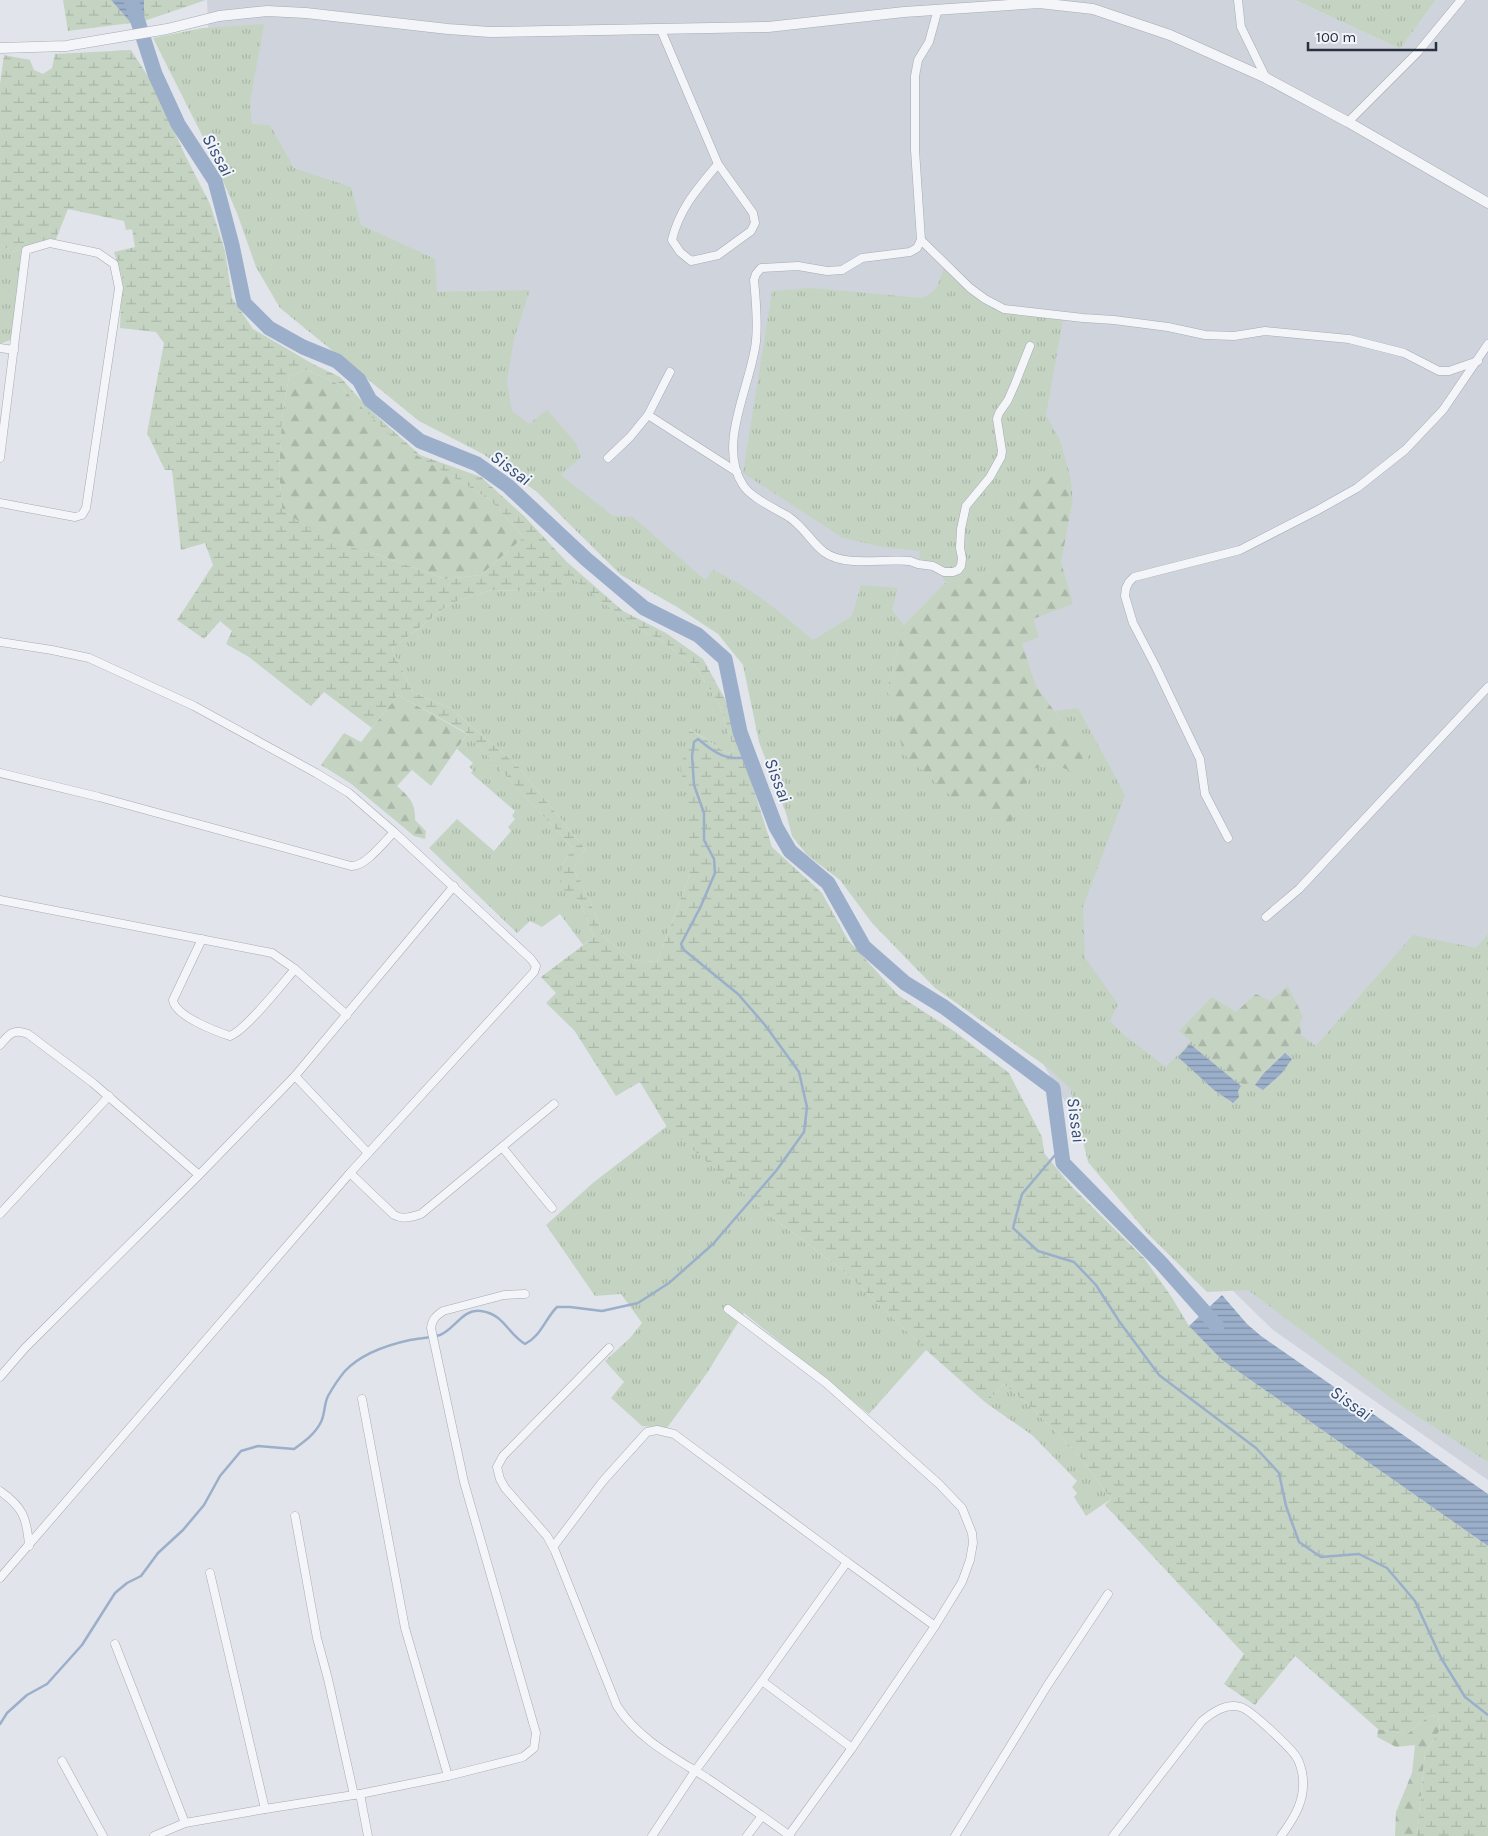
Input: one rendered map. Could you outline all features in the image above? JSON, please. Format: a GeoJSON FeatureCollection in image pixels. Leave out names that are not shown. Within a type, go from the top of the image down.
{"type":"FeatureCollection","features":[{"type":"Feature","properties":{"kind":"street"},"geometry":{"type":"LineString","coordinates":[[1238,0],[1241,27],[1266,78]]}},
{"type":"Feature","properties":{"kind":"street"},"geometry":{"type":"LineString","coordinates":[[1348,122],[1418,52],[1461,0]]}},
{"type":"Feature","properties":{"kind":"street"},"geometry":{"type":"LineString","coordinates":[[0,48],[66,46],[167,29],[219,16],[267,11],[306,12],[448,29],[482,31],[662,30],[768,27],[938,9],[1039,3],[1094,9],[1170,35],[1266,78],[1348,122],[1488,203]]}},
{"type":"Feature","properties":{"kind":"street"},"geometry":{"type":"LineString","coordinates":[[938,9],[929,42],[918,60],[915,76],[915,150],[921,240],[917,248],[910,252],[862,258],[842,270],[827,271],[798,266],[761,268],[754,280],[757,320],[756,342],[736,428],[733,455],[737,472],[743,485],[749,492],[794,520],[827,554],[850,560],[910,561],[933,566],[944,572],[958,570],[961,566],[961,529],[966,506],[986,482],[1001,457],[998,412],[1008,400],[1030,346]]}},
{"type":"Feature","properties":{"kind":"street"},"geometry":{"type":"LineString","coordinates":[[662,30],[718,164],[753,213],[755,223],[751,231],[718,255],[690,261],[680,252],[672,240],[676,223],[689,200],[718,164]]}},
{"type":"Feature","properties":{"kind":"street"},"geometry":{"type":"LineString","coordinates":[[921,240],[970,288],[1004,309],[1132,322],[1205,335],[1234,336],[1264,331],[1349,339],[1404,353],[1439,371],[1448,371],[1478,361]]}},
{"type":"Feature","properties":{"kind":"street"},"geometry":{"type":"LineString","coordinates":[[0,458],[26,250],[50,243],[98,253],[114,264],[119,288],[86,508],[82,515],[75,517],[0,503]]}},
{"type":"Feature","properties":{"kind":"street"},"geometry":{"type":"LineString","coordinates":[[1228,838],[1205,794],[1200,760],[1133,623],[1125,596],[1129,582],[1134,577],[1240,550],[1357,488],[1405,450],[1443,410],[1488,344]]}},
{"type":"Feature","properties":{"kind":"street"},"geometry":{"type":"LineString","coordinates":[[0,348],[14,350]]}},
{"type":"Feature","properties":{"kind":"street"},"geometry":{"type":"LineString","coordinates":[[608,458],[648,416],[670,372]]}},
{"type":"Feature","properties":{"kind":"street"},"geometry":{"type":"LineString","coordinates":[[648,416],[737,472]]}},
{"type":"Feature","properties":{"kind":"street"},"geometry":{"type":"LineString","coordinates":[[0,642],[89,658],[194,706],[257,739],[349,793],[454,886],[531,959],[536,968],[350,1173],[0,1578]]}},
{"type":"Feature","properties":{"kind":"street"},"geometry":{"type":"LineString","coordinates":[[1266,916],[1299,889],[1488,686]]}},
{"type":"Feature","properties":{"kind":"street"},"geometry":{"type":"LineString","coordinates":[[0,773],[99,797],[351,866],[363,863],[394,832]]}},
{"type":"Feature","properties":{"kind":"street"},"geometry":{"type":"LineString","coordinates":[[0,1377],[25,1348],[200,1175],[295,1076],[454,886]]}},
{"type":"Feature","properties":{"kind":"street"},"geometry":{"type":"LineString","coordinates":[[0,900],[272,953],[295,969],[347,1015]]}},
{"type":"Feature","properties":{"kind":"street"},"geometry":{"type":"LineString","coordinates":[[202,939],[173,1000],[173,1004],[182,1013],[230,1036],[246,1024],[295,969]]}},
{"type":"Feature","properties":{"kind":"street"},"geometry":{"type":"LineString","coordinates":[[0,1045],[15,1031],[21,1030],[28,1034],[109,1096],[200,1175]]}},
{"type":"Feature","properties":{"kind":"street"},"geometry":{"type":"LineString","coordinates":[[295,1076],[368,1153]]}},
{"type":"Feature","properties":{"kind":"street"},"geometry":{"type":"LineString","coordinates":[[0,1214],[109,1096]]}},
{"type":"Feature","properties":{"kind":"street"},"geometry":{"type":"LineString","coordinates":[[350,1173],[394,1215],[408,1218],[421,1214],[554,1104]]}},
{"type":"Feature","properties":{"kind":"street"},"geometry":{"type":"LineString","coordinates":[[502,1147],[552,1208]]}},
{"type":"Feature","properties":{"kind":"street"},"geometry":{"type":"LineString","coordinates":[[154,1836],[185,1823],[357,1794],[448,1776],[524,1758],[534,1748],[536,1733],[464,1482],[431,1328],[431,1321],[443,1311],[504,1296],[525,1294]]}},
{"type":"Feature","properties":{"kind":"street"},"geometry":{"type":"LineString","coordinates":[[609,1348],[503,1456],[497,1467],[497,1472],[505,1488],[547,1536],[553,1547],[617,1706],[624,1716],[646,1738],[789,1836],[936,1626],[962,1582],[970,1560],[973,1544],[972,1533],[962,1508],[939,1484],[826,1382],[728,1309]]}},
{"type":"Feature","properties":{"kind":"street"},"geometry":{"type":"LineString","coordinates":[[362,1399],[405,1628],[448,1776]]}},
{"type":"Feature","properties":{"kind":"street"},"geometry":{"type":"LineString","coordinates":[[553,1547],[604,1481],[647,1432],[657,1430],[674,1434],[936,1626]]}},
{"type":"Feature","properties":{"kind":"street"},"geometry":{"type":"LineString","coordinates":[[0,1491],[22,1510],[28,1531],[29,1546]]}},
{"type":"Feature","properties":{"kind":"street"},"geometry":{"type":"LineString","coordinates":[[295,1516],[317,1638],[368,1836]]}},
{"type":"Feature","properties":{"kind":"street"},"geometry":{"type":"LineString","coordinates":[[652,1836],[695,1771],[847,1562]]}},
{"type":"Feature","properties":{"kind":"street"},"geometry":{"type":"LineString","coordinates":[[210,1573],[265,1808]]}},
{"type":"Feature","properties":{"kind":"street"},"geometry":{"type":"LineString","coordinates":[[955,1836],[1047,1686],[1108,1594]]}},
{"type":"Feature","properties":{"kind":"street"},"geometry":{"type":"LineString","coordinates":[[115,1644],[185,1823]]}},
{"type":"Feature","properties":{"kind":"street"},"geometry":{"type":"LineString","coordinates":[[762,1681],[852,1748]]}},
{"type":"Feature","properties":{"kind":"street"},"geometry":{"type":"LineString","coordinates":[[1113,1836],[1202,1721],[1224,1707],[1240,1706],[1251,1712],[1297,1758],[1302,1772],[1302,1800],[1295,1817],[1281,1836]]}},
{"type":"Feature","properties":{"kind":"street"},"geometry":{"type":"LineString","coordinates":[[62,1761],[102,1836]]}},
{"type":"Feature","properties":{"kind":"street"},"geometry":{"type":"LineString","coordinates":[[747,1836],[762,1816]]}},
{"type":"Feature","properties":{"kind":"shaded area"},"geometry":{"type":"Polygon","coordinates":[[[207,0],[1295,0],[1400,49],[1436,0],[1488,0],[1488,1480],[1273,1330],[1098,1159],[1031,1043],[752,657],[539,487],[212,115],[207,0]]]}},
{"type":"Feature","properties":{"kind":"green space"},"geometry":{"type":"Polygon","coordinates":[[[63,0],[111,0],[131,23],[68,31],[63,0]]]}},
{"type":"Feature","properties":{"kind":"green space"},"geometry":{"type":"Polygon","coordinates":[[[144,0],[206,0],[144,21],[144,0]]]}},
{"type":"Feature","properties":{"kind":"green space"},"geometry":{"type":"Polygon","coordinates":[[[1295,0],[1436,0],[1400,49],[1295,0]]]}},
{"type":"Feature","properties":{"kind":"green space"},"geometry":{"type":"Polygon","coordinates":[[[264,24],[250,103],[252,124],[270,125],[294,168],[351,187],[361,225],[435,259],[437,292],[530,290],[514,339],[507,382],[512,411],[529,424],[547,410],[576,443],[581,457],[561,475],[613,516],[633,517],[705,580],[713,570],[740,584],[765,601],[813,640],[852,616],[861,585],[898,588],[892,610],[904,625],[887,690],[972,796],[985,805],[1021,803],[1029,770],[1053,764],[1076,773],[1063,723],[1055,711],[1078,708],[1125,795],[1083,907],[1085,958],[1118,1004],[1110,1021],[1124,1035],[1166,1067],[1191,1041],[1247,1088],[1301,1035],[1316,1046],[1413,935],[1476,948],[1488,934],[1488,1462],[1403,1407],[1248,1290],[1207,1292],[1148,1234],[1088,1162],[1070,1088],[1047,1067],[935,988],[872,923],[840,880],[807,855],[792,836],[786,813],[759,742],[743,665],[718,634],[677,607],[621,575],[537,492],[483,454],[419,421],[280,308],[256,267],[237,213],[209,149],[153,38],[203,28],[264,24]],[[1190,1044],[1199,1076],[1232,1103],[1240,1087],[1190,1044]],[[1285,1053],[1265,1073],[1256,1084],[1292,1060],[1285,1053]]]}},
{"type":"Feature","properties":{"kind":"green space"},"geometry":{"type":"Polygon","coordinates":[[[131,50],[151,81],[210,204],[225,251],[232,298],[253,329],[313,364],[340,377],[369,409],[420,455],[481,477],[524,516],[567,562],[623,611],[666,633],[703,659],[725,699],[772,847],[822,893],[848,940],[898,995],[954,1031],[1009,1073],[1042,1137],[1044,1153],[1072,1187],[1144,1258],[1171,1296],[1189,1326],[1222,1360],[1488,1546],[1488,1836],[1417,1836],[1425,1753],[1440,1730],[1438,1715],[1429,1716],[1407,1734],[1378,1729],[1295,1656],[1255,1705],[1224,1684],[1244,1654],[1105,1505],[1111,1499],[1082,1459],[1033,1409],[1004,1384],[986,1403],[926,1350],[845,1272],[765,1212],[667,1127],[640,1082],[616,1096],[574,1030],[546,1003],[556,993],[541,977],[594,937],[579,900],[559,887],[562,865],[573,848],[465,732],[398,695],[372,728],[324,692],[311,706],[249,657],[226,644],[232,631],[220,621],[204,639],[177,620],[213,565],[205,543],[181,550],[172,470],[165,470],[147,433],[164,343],[156,332],[120,328],[122,277],[114,252],[135,247],[132,229],[126,230],[124,221],[68,209],[56,239],[12,252],[0,244],[0,84],[4,55],[30,60],[34,70],[43,74],[52,68],[55,54],[131,50]],[[307,370],[289,376],[282,418],[279,468],[282,510],[327,540],[379,555],[445,579],[481,575],[524,537],[489,499],[401,446],[338,384],[307,370]],[[570,576],[560,592],[491,590],[451,603],[392,649],[413,692],[450,708],[517,765],[585,849],[573,869],[590,901],[604,937],[633,960],[657,962],[690,874],[689,822],[681,768],[689,729],[727,753],[734,751],[720,706],[695,666],[663,642],[630,624],[570,576]]]}},
{"type":"Feature","properties":{"kind":"green space"},"geometry":{"type":"Polygon","coordinates":[[[0,244],[12,252],[22,249],[13,330],[10,340],[0,344],[0,244]]]}},
{"type":"Feature","properties":{"kind":"green space"},"geometry":{"type":"Polygon","coordinates":[[[944,267],[965,289],[1003,313],[1063,319],[1046,415],[1060,440],[1070,476],[1073,499],[1064,481],[1053,474],[1017,504],[1000,567],[978,576],[946,582],[933,563],[919,559],[920,551],[883,547],[843,538],[743,473],[772,291],[812,288],[922,298],[935,289],[944,267]]]}},
{"type":"Feature","properties":{"kind":"green space"},"geometry":{"type":"Polygon","coordinates":[[[307,370],[338,384],[402,446],[489,499],[524,537],[481,575],[445,579],[379,555],[326,540],[282,510],[279,468],[282,418],[289,376],[307,370]]]}},
{"type":"Feature","properties":{"kind":"green space"},"geometry":{"type":"Polygon","coordinates":[[[1053,474],[1064,480],[1073,499],[1061,562],[1073,604],[1033,619],[1039,637],[1022,644],[1036,686],[1063,723],[1087,750],[1089,767],[1076,773],[1053,764],[1029,770],[1021,803],[1010,824],[990,824],[985,805],[972,796],[952,797],[904,754],[887,690],[904,625],[946,582],[978,576],[1000,567],[1017,504],[1053,474]]]}},
{"type":"Feature","properties":{"kind":"green space"},"geometry":{"type":"Polygon","coordinates":[[[570,575],[630,624],[663,642],[695,666],[720,706],[734,751],[727,753],[690,729],[690,874],[657,962],[633,960],[604,937],[590,901],[573,869],[585,849],[517,765],[450,708],[413,692],[392,649],[451,603],[491,590],[560,592],[570,575]]]}},
{"type":"Feature","properties":{"kind":"green space"},"geometry":{"type":"Polygon","coordinates":[[[398,695],[467,734],[431,786],[412,770],[397,786],[411,801],[415,820],[426,831],[425,839],[414,836],[350,783],[321,765],[344,733],[361,742],[398,695]]]}},
{"type":"Feature","properties":{"kind":"green space"},"geometry":{"type":"Polygon","coordinates":[[[467,734],[573,848],[562,865],[594,937],[583,945],[560,914],[542,927],[530,921],[517,933],[429,848],[457,819],[494,851],[511,831],[508,827],[515,819],[512,816],[515,811],[471,773],[473,770],[469,767],[473,763],[457,749],[467,734]]]}},
{"type":"Feature","properties":{"kind":"green space"},"geometry":{"type":"Polygon","coordinates":[[[1288,986],[1303,1017],[1300,1023],[1301,1035],[1247,1088],[1179,1031],[1212,997],[1236,1012],[1256,994],[1270,1001],[1288,986]]]}},
{"type":"Feature","properties":{"kind":"green space"},"geometry":{"type":"Polygon","coordinates":[[[667,1126],[765,1212],[845,1272],[926,1350],[869,1414],[744,1313],[707,1373],[667,1428],[642,1426],[611,1398],[624,1382],[605,1361],[630,1338],[642,1323],[621,1294],[595,1296],[546,1225],[594,1182],[667,1126]]]}},
{"type":"Feature","properties":{"kind":"green space"},"geometry":{"type":"Polygon","coordinates":[[[1004,1384],[1033,1409],[1082,1459],[1111,1499],[1086,1516],[1074,1497],[1077,1493],[1072,1487],[1077,1481],[1032,1435],[986,1403],[1004,1384]]]}},
{"type":"Feature","properties":{"kind":"green space"},"geometry":{"type":"Polygon","coordinates":[[[1438,1715],[1440,1730],[1425,1753],[1417,1836],[1395,1836],[1396,1812],[1412,1773],[1415,1745],[1396,1747],[1377,1737],[1378,1729],[1407,1734],[1429,1716],[1438,1715]]]}},
{"type":"Feature","properties":{"kind":"water"},"geometry":{"type":"Polygon","coordinates":[[[111,0],[144,0],[144,21],[131,23],[111,0]]]}},
{"type":"Feature","properties":{"kind":"water"},"geometry":{"type":"Polygon","coordinates":[[[1190,1044],[1241,1086],[1238,1091],[1239,1097],[1233,1103],[1214,1090],[1178,1057],[1190,1044]]]}},
{"type":"Feature","properties":{"kind":"water"},"geometry":{"type":"Polygon","coordinates":[[[1285,1053],[1292,1059],[1281,1074],[1263,1090],[1255,1085],[1264,1073],[1285,1053]]]}},
{"type":"Feature","properties":{"kind":"water"},"geometry":{"type":"Polygon","coordinates":[[[1222,1295],[1247,1324],[1261,1336],[1488,1494],[1488,1546],[1222,1360],[1189,1326],[1222,1295]]]}},
{"type":"Feature","properties":{"kind":"waterway","name":"Sissai"},"geometry":{"type":"LineString","coordinates":[[131,0],[155,74],[178,124],[215,181],[232,245],[244,303],[269,328],[303,347],[337,361],[359,380],[370,400],[420,441],[477,464],[508,486],[586,559],[644,608],[698,635],[725,659],[740,732],[776,827],[790,851],[828,883],[864,947],[905,983],[944,1007],[1053,1088],[1063,1163],[1161,1263],[1217,1326]]}},
{"type":"Feature","properties":{"kind":"waterway"},"geometry":{"type":"LineString","coordinates":[[0,1724],[7,1713],[27,1695],[47,1684],[82,1645],[115,1593],[127,1583],[141,1576],[158,1553],[183,1530],[204,1505],[220,1476],[241,1451],[258,1446],[294,1449],[313,1434],[321,1422],[328,1396],[351,1365],[375,1351],[392,1345],[440,1335],[464,1316],[475,1311],[495,1316],[525,1344],[535,1337],[557,1307],[602,1311],[638,1303],[669,1283],[713,1244],[776,1171],[804,1132],[807,1107],[799,1072],[765,1025],[738,994],[684,950],[681,944],[700,908],[715,873],[714,859],[704,840],[704,813],[694,785],[692,756],[694,742],[698,739],[710,749],[728,757],[750,757]]}},
{"type":"Feature","properties":{"kind":"waterway"},"geometry":{"type":"LineString","coordinates":[[1061,1148],[1022,1194],[1013,1228],[1038,1251],[1074,1262],[1096,1285],[1119,1321],[1159,1375],[1256,1448],[1279,1473],[1286,1506],[1299,1542],[1321,1557],[1359,1554],[1387,1568],[1415,1601],[1441,1658],[1465,1697],[1488,1715]]}}]}
